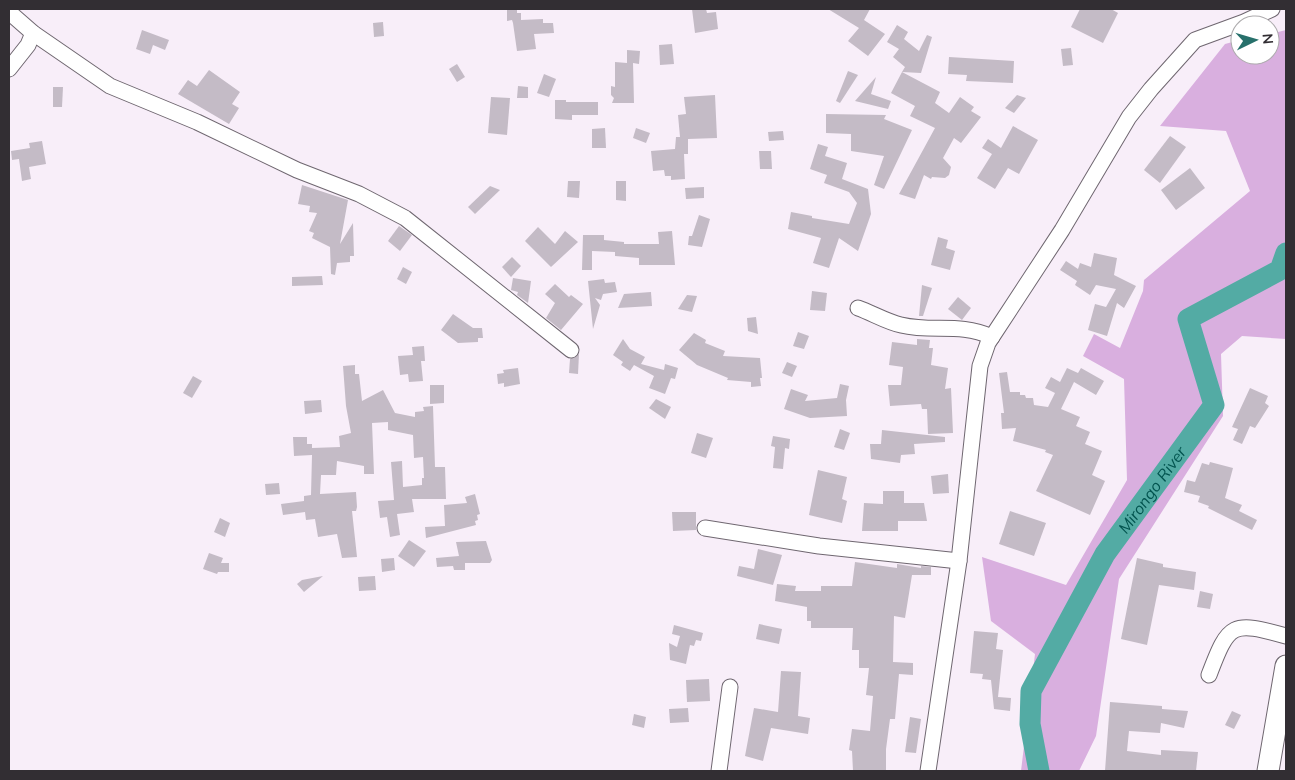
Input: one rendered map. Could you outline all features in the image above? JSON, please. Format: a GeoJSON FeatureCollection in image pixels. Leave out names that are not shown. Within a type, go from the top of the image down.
{"type":"FeatureCollection","features":[{"type":"Feature","properties":{"kind":"highway"},"geometry":{"type":"LineString","coordinates":[[1268,771],[1286,666]]}},
{"type":"Feature","properties":{"kind":"street"},"geometry":{"type":"LineString","coordinates":[[928,771],[959,561],[980,366],[992,337],[1062,230],[1129,117],[1180,55],[1196,40],[1272,9]]}},
{"type":"Feature","properties":{"kind":"street"},"geometry":{"type":"LineString","coordinates":[[9,12],[33,33],[110,86],[197,122],[296,170],[359,194],[404,218],[571,350]]}},
{"type":"Feature","properties":{"kind":"street"},"geometry":{"type":"LineString","coordinates":[[9,69],[28,45],[33,33]]}},
{"type":"Feature","properties":{"kind":"street"},"geometry":{"type":"LineString","coordinates":[[858,308],[900,325],[963,328],[976,330],[992,337]]}},
{"type":"Feature","properties":{"kind":"street"},"geometry":{"type":"LineString","coordinates":[[705,528],[819,546],[959,561]]}},
{"type":"Feature","properties":{"kind":"street"},"geometry":{"type":"LineString","coordinates":[[1209,674],[1222,642],[1235,629],[1244,626],[1286,636]]}},
{"type":"Feature","properties":{"kind":"street"},"geometry":{"type":"LineString","coordinates":[[719,771],[730,687]]}},
{"type":"Feature","properties":{"kind":"shaded area"},"geometry":{"type":"Polygon","coordinates":[[[1286,30],[1286,339],[1242,336],[1221,354],[1223,416],[1119,579],[1096,736],[1079,771],[1021,771],[1035,654],[991,621],[982,557],[1066,585],[1127,480],[1124,379],[1083,356],[1094,334],[1120,348],[1143,291],[1144,280],[1250,191],[1226,131],[1160,126],[1225,44],[1230,43],[1230,65],[1280,65],[1280,32],[1286,30]]]}},
{"type":"Feature","properties":{"kind":"building"},"geometry":{"type":"Polygon","coordinates":[[[507,9],[517,9],[517,13],[521,13],[521,20],[543,19],[543,23],[553,23],[554,33],[534,34],[536,49],[517,51],[512,20],[507,21],[507,9]]]}},
{"type":"Feature","properties":{"kind":"building"},"geometry":{"type":"Polygon","coordinates":[[[692,9],[706,9],[707,13],[716,12],[718,29],[695,33],[692,9]]]}},
{"type":"Feature","properties":{"kind":"building"},"geometry":{"type":"Polygon","coordinates":[[[828,9],[870,9],[864,20],[885,34],[868,56],[848,41],[859,28],[828,9]]]}},
{"type":"Feature","properties":{"kind":"building"},"geometry":{"type":"Polygon","coordinates":[[[1080,9],[1111,9],[1118,13],[1103,43],[1071,27],[1080,9]]]}},
{"type":"Feature","properties":{"kind":"building"},"geometry":{"type":"Polygon","coordinates":[[[383,22],[384,36],[374,37],[373,23],[383,22]]]}},
{"type":"Feature","properties":{"kind":"building"},"geometry":{"type":"Polygon","coordinates":[[[897,25],[908,32],[904,39],[919,51],[927,35],[932,37],[921,73],[902,72],[905,67],[893,57],[899,49],[887,42],[897,25]]]}},
{"type":"Feature","properties":{"kind":"building"},"geometry":{"type":"Polygon","coordinates":[[[142,30],[169,40],[165,50],[153,45],[150,54],[136,49],[142,30]]]}},
{"type":"Feature","properties":{"kind":"building"},"geometry":{"type":"Polygon","coordinates":[[[672,44],[674,64],[660,65],[659,45],[672,44]]]}},
{"type":"Feature","properties":{"kind":"building"},"geometry":{"type":"Polygon","coordinates":[[[1071,48],[1073,65],[1063,66],[1061,49],[1071,48]]]}},
{"type":"Feature","properties":{"kind":"building"},"geometry":{"type":"Polygon","coordinates":[[[627,50],[640,51],[639,64],[633,63],[634,103],[612,103],[614,98],[611,95],[611,86],[615,87],[615,62],[627,63],[627,50]]]}},
{"type":"Feature","properties":{"kind":"building"},"geometry":{"type":"Polygon","coordinates":[[[949,57],[1014,61],[1013,83],[966,81],[967,75],[948,74],[949,57]]]}},
{"type":"Feature","properties":{"kind":"building"},"geometry":{"type":"Polygon","coordinates":[[[457,64],[465,77],[457,82],[449,69],[457,64]]]}},
{"type":"Feature","properties":{"kind":"building"},"geometry":{"type":"Polygon","coordinates":[[[209,70],[240,92],[232,104],[239,108],[229,124],[178,94],[188,80],[197,86],[209,70]]]}},
{"type":"Feature","properties":{"kind":"building"},"geometry":{"type":"Polygon","coordinates":[[[848,71],[858,75],[840,103],[836,101],[848,71]]]}},
{"type":"Feature","properties":{"kind":"building"},"geometry":{"type":"Polygon","coordinates":[[[902,72],[940,92],[935,103],[949,113],[960,97],[974,107],[971,111],[981,117],[961,143],[954,138],[943,158],[951,167],[949,175],[945,178],[932,177],[931,179],[924,175],[915,199],[899,194],[935,128],[910,116],[915,106],[891,93],[902,72]]]}},
{"type":"Feature","properties":{"kind":"building"},"geometry":{"type":"Polygon","coordinates":[[[544,74],[556,79],[549,97],[537,93],[544,74]]]}},
{"type":"Feature","properties":{"kind":"building"},"geometry":{"type":"Polygon","coordinates":[[[876,77],[871,94],[891,101],[888,109],[855,101],[876,77]]]}},
{"type":"Feature","properties":{"kind":"building"},"geometry":{"type":"Polygon","coordinates":[[[518,86],[528,87],[528,98],[517,98],[518,86]]]}},
{"type":"Feature","properties":{"kind":"building"},"geometry":{"type":"Polygon","coordinates":[[[53,87],[63,87],[62,107],[53,107],[53,87]]]}},
{"type":"Feature","properties":{"kind":"building"},"geometry":{"type":"Polygon","coordinates":[[[715,95],[717,138],[688,139],[688,154],[684,154],[685,179],[671,180],[671,176],[665,176],[664,170],[653,171],[651,151],[675,149],[676,137],[680,137],[678,115],[686,114],[684,97],[715,95]]]}},
{"type":"Feature","properties":{"kind":"building"},"geometry":{"type":"Polygon","coordinates":[[[1017,95],[1026,98],[1014,113],[1005,108],[1017,95]]]}},
{"type":"Feature","properties":{"kind":"building"},"geometry":{"type":"Polygon","coordinates":[[[491,97],[510,98],[507,135],[488,133],[491,97]]]}},
{"type":"Feature","properties":{"kind":"building"},"geometry":{"type":"Polygon","coordinates":[[[555,100],[598,102],[598,115],[572,115],[572,120],[555,119],[555,100]]]}},
{"type":"Feature","properties":{"kind":"building"},"geometry":{"type":"Polygon","coordinates":[[[826,114],[886,115],[884,119],[912,130],[884,189],[874,185],[884,156],[851,151],[851,134],[826,133],[826,114]]]}},
{"type":"Feature","properties":{"kind":"building"},"geometry":{"type":"Polygon","coordinates":[[[1013,126],[1038,140],[1019,174],[1008,168],[995,189],[977,178],[992,154],[982,148],[988,139],[1001,148],[1013,126]]]}},
{"type":"Feature","properties":{"kind":"building"},"geometry":{"type":"Polygon","coordinates":[[[605,128],[606,148],[592,148],[592,129],[605,128]]]}},
{"type":"Feature","properties":{"kind":"building"},"geometry":{"type":"Polygon","coordinates":[[[636,128],[650,133],[646,143],[633,138],[636,128]]]}},
{"type":"Feature","properties":{"kind":"building"},"geometry":{"type":"Polygon","coordinates":[[[783,131],[784,140],[769,141],[768,132],[783,131]]]}},
{"type":"Feature","properties":{"kind":"building"},"geometry":{"type":"Polygon","coordinates":[[[1170,136],[1186,147],[1160,183],[1144,170],[1170,136]]]}},
{"type":"Feature","properties":{"kind":"building"},"geometry":{"type":"Polygon","coordinates":[[[42,141],[46,164],[29,167],[31,179],[22,181],[19,159],[12,160],[11,151],[30,148],[29,143],[42,141]]]}},
{"type":"Feature","properties":{"kind":"building"},"geometry":{"type":"Polygon","coordinates":[[[818,144],[828,147],[825,156],[847,163],[842,179],[868,189],[871,214],[858,251],[839,238],[829,268],[813,263],[821,238],[788,229],[791,212],[812,216],[812,218],[849,224],[857,203],[849,192],[824,183],[827,175],[810,169],[818,144]]]}},
{"type":"Feature","properties":{"kind":"building"},"geometry":{"type":"Polygon","coordinates":[[[759,151],[771,151],[772,169],[760,169],[759,151]]]}},
{"type":"Feature","properties":{"kind":"building"},"geometry":{"type":"Polygon","coordinates":[[[1190,168],[1205,188],[1176,210],[1161,190],[1190,168]]]}},
{"type":"Feature","properties":{"kind":"building"},"geometry":{"type":"Polygon","coordinates":[[[568,181],[580,181],[579,198],[567,197],[568,181]]]}},
{"type":"Feature","properties":{"kind":"building"},"geometry":{"type":"Polygon","coordinates":[[[616,181],[626,181],[626,201],[616,200],[616,181]]]}},
{"type":"Feature","properties":{"kind":"building"},"geometry":{"type":"Polygon","coordinates":[[[302,185],[348,200],[340,244],[353,223],[354,256],[350,256],[350,262],[337,263],[335,275],[331,274],[330,247],[312,238],[314,233],[309,231],[317,213],[309,212],[310,206],[298,204],[302,185]]]}},
{"type":"Feature","properties":{"kind":"building"},"geometry":{"type":"Polygon","coordinates":[[[490,186],[500,190],[475,214],[468,207],[490,186]]]}},
{"type":"Feature","properties":{"kind":"building"},"geometry":{"type":"Polygon","coordinates":[[[704,187],[704,198],[686,199],[685,188],[704,187]]]}},
{"type":"Feature","properties":{"kind":"building"},"geometry":{"type":"Polygon","coordinates":[[[699,215],[710,219],[702,247],[688,245],[689,236],[692,236],[699,215]]]}},
{"type":"Feature","properties":{"kind":"building"},"geometry":{"type":"Polygon","coordinates":[[[399,226],[412,235],[400,251],[388,241],[399,226]]]}},
{"type":"Feature","properties":{"kind":"building"},"geometry":{"type":"Polygon","coordinates":[[[538,227],[555,244],[565,231],[578,242],[551,267],[525,241],[538,227]]]}},
{"type":"Feature","properties":{"kind":"building"},"geometry":{"type":"Polygon","coordinates":[[[672,231],[675,265],[639,265],[639,258],[615,256],[615,252],[592,251],[592,270],[582,270],[583,235],[604,235],[604,240],[624,242],[624,244],[659,244],[658,232],[672,231]]]}},
{"type":"Feature","properties":{"kind":"building"},"geometry":{"type":"Polygon","coordinates":[[[938,237],[948,240],[946,248],[955,251],[950,270],[931,265],[938,237]]]}},
{"type":"Feature","properties":{"kind":"building"},"geometry":{"type":"Polygon","coordinates":[[[1094,253],[1117,258],[1114,275],[1136,286],[1124,308],[1117,303],[1107,336],[1088,330],[1095,304],[1106,307],[1116,289],[1096,285],[1090,295],[1075,285],[1077,281],[1060,270],[1066,261],[1078,269],[1080,263],[1091,267],[1094,253]]]}},
{"type":"Feature","properties":{"kind":"building"},"geometry":{"type":"Polygon","coordinates":[[[512,257],[521,266],[511,277],[502,267],[512,257]]]}},
{"type":"Feature","properties":{"kind":"building"},"geometry":{"type":"Polygon","coordinates":[[[403,267],[412,272],[406,284],[397,279],[403,267]]]}},
{"type":"Feature","properties":{"kind":"building"},"geometry":{"type":"Polygon","coordinates":[[[322,276],[323,285],[292,286],[292,277],[322,276]]]}},
{"type":"Feature","properties":{"kind":"building"},"geometry":{"type":"Polygon","coordinates":[[[513,278],[531,281],[528,303],[517,295],[518,292],[511,290],[513,278]]]}},
{"type":"Feature","properties":{"kind":"building"},"geometry":{"type":"Polygon","coordinates":[[[604,279],[605,283],[615,282],[617,292],[603,294],[601,300],[595,298],[600,305],[593,329],[588,281],[604,279]]]}},
{"type":"Feature","properties":{"kind":"building"},"geometry":{"type":"Polygon","coordinates":[[[555,284],[569,297],[571,295],[583,304],[561,330],[546,318],[555,303],[545,294],[555,284]]]}},
{"type":"Feature","properties":{"kind":"building"},"geometry":{"type":"Polygon","coordinates":[[[922,285],[932,288],[923,316],[919,316],[922,285]]]}},
{"type":"Feature","properties":{"kind":"building"},"geometry":{"type":"Polygon","coordinates":[[[812,291],[827,293],[825,311],[810,310],[812,291]]]}},
{"type":"Feature","properties":{"kind":"building"},"geometry":{"type":"Polygon","coordinates":[[[651,292],[652,306],[618,308],[624,294],[651,292]]]}},
{"type":"Feature","properties":{"kind":"building"},"geometry":{"type":"Polygon","coordinates":[[[687,295],[697,296],[692,312],[678,309],[687,295]]]}},
{"type":"Feature","properties":{"kind":"building"},"geometry":{"type":"Polygon","coordinates":[[[958,297],[971,308],[962,320],[948,309],[958,297]]]}},
{"type":"Feature","properties":{"kind":"building"},"geometry":{"type":"Polygon","coordinates":[[[453,314],[473,328],[482,328],[483,338],[478,338],[478,342],[458,343],[441,330],[453,314]]]}},
{"type":"Feature","properties":{"kind":"building"},"geometry":{"type":"Polygon","coordinates":[[[756,317],[758,334],[748,331],[747,318],[756,317]]]}},
{"type":"Feature","properties":{"kind":"building"},"geometry":{"type":"Polygon","coordinates":[[[798,332],[809,336],[804,349],[793,346],[798,332]]]}},
{"type":"Feature","properties":{"kind":"building"},"geometry":{"type":"Polygon","coordinates":[[[694,333],[706,340],[705,343],[725,351],[723,356],[760,358],[761,386],[751,387],[751,382],[727,380],[728,378],[697,365],[679,350],[694,333]]]}},
{"type":"Feature","properties":{"kind":"building"},"geometry":{"type":"Polygon","coordinates":[[[623,339],[630,349],[645,357],[641,364],[664,370],[665,364],[678,368],[675,379],[671,378],[665,394],[649,388],[654,376],[634,365],[630,371],[621,365],[623,362],[613,355],[623,339]]]}},
{"type":"Feature","properties":{"kind":"building"},"geometry":{"type":"Polygon","coordinates":[[[917,339],[930,340],[929,348],[933,348],[931,365],[948,368],[945,389],[951,388],[953,433],[928,434],[927,409],[922,409],[921,404],[890,406],[888,385],[901,385],[903,367],[889,365],[892,342],[917,345],[917,339]]]}},
{"type":"Feature","properties":{"kind":"building"},"geometry":{"type":"Polygon","coordinates":[[[424,346],[425,361],[421,361],[423,381],[409,382],[408,374],[400,375],[398,356],[413,355],[412,347],[424,346]]]}},
{"type":"Feature","properties":{"kind":"building"},"geometry":{"type":"Polygon","coordinates":[[[579,354],[578,374],[569,373],[570,359],[579,354]]]}},
{"type":"Feature","properties":{"kind":"building"},"geometry":{"type":"Polygon","coordinates":[[[787,362],[797,366],[792,377],[782,373],[787,362]]]}},
{"type":"Feature","properties":{"kind":"building"},"geometry":{"type":"Polygon","coordinates":[[[355,365],[355,374],[359,374],[362,401],[383,390],[395,413],[415,417],[415,412],[424,411],[423,407],[433,406],[435,467],[445,467],[446,499],[412,499],[414,512],[397,514],[400,535],[390,537],[387,517],[380,518],[378,501],[394,500],[391,462],[402,461],[403,487],[422,485],[422,478],[424,478],[423,457],[414,458],[413,435],[388,430],[388,422],[372,423],[374,474],[364,474],[364,466],[337,461],[336,475],[321,475],[320,494],[356,492],[357,507],[356,511],[352,511],[357,557],[342,558],[337,534],[318,537],[315,519],[306,520],[305,512],[283,515],[281,504],[304,501],[304,496],[311,495],[312,455],[294,456],[293,437],[307,437],[307,444],[312,444],[312,448],[340,447],[339,436],[351,433],[346,406],[343,366],[355,365]]]}},
{"type":"Feature","properties":{"kind":"building"},"geometry":{"type":"Polygon","coordinates":[[[518,368],[520,384],[504,387],[504,383],[498,384],[497,374],[504,373],[503,370],[518,368]]]}},
{"type":"Feature","properties":{"kind":"building"},"geometry":{"type":"Polygon","coordinates":[[[1067,368],[1078,373],[1081,368],[1104,381],[1096,395],[1074,382],[1061,409],[1080,417],[1076,426],[1090,432],[1085,444],[1102,451],[1092,475],[1105,481],[1090,515],[1036,491],[1053,455],[1045,452],[1046,450],[1013,441],[1016,428],[1002,429],[1001,413],[1004,413],[999,373],[1007,372],[1010,392],[1020,392],[1020,395],[1025,395],[1026,398],[1033,398],[1034,405],[1048,407],[1055,393],[1045,388],[1051,377],[1060,382],[1067,368]]]}},
{"type":"Feature","properties":{"kind":"building"},"geometry":{"type":"Polygon","coordinates":[[[193,376],[202,381],[192,398],[183,393],[193,376]]]}},
{"type":"Feature","properties":{"kind":"building"},"geometry":{"type":"Polygon","coordinates":[[[840,384],[849,386],[846,400],[847,416],[810,418],[784,409],[791,389],[808,395],[805,401],[837,398],[840,384]]]}},
{"type":"Feature","properties":{"kind":"building"},"geometry":{"type":"Polygon","coordinates":[[[430,385],[444,385],[444,403],[430,404],[430,385]]]}},
{"type":"Feature","properties":{"kind":"building"},"geometry":{"type":"Polygon","coordinates":[[[1250,388],[1268,396],[1265,403],[1269,406],[1255,428],[1250,426],[1242,444],[1233,440],[1238,429],[1232,427],[1250,388]]]}},
{"type":"Feature","properties":{"kind":"building"},"geometry":{"type":"Polygon","coordinates":[[[656,399],[671,407],[665,419],[649,408],[656,399]]]}},
{"type":"Feature","properties":{"kind":"building"},"geometry":{"type":"Polygon","coordinates":[[[321,400],[322,412],[305,414],[304,401],[321,400]]]}},
{"type":"Feature","properties":{"kind":"building"},"geometry":{"type":"Polygon","coordinates":[[[840,429],[850,433],[844,450],[834,447],[840,429]]]}},
{"type":"Feature","properties":{"kind":"building"},"geometry":{"type":"Polygon","coordinates":[[[882,430],[945,437],[945,442],[914,444],[915,454],[901,455],[900,463],[871,459],[870,444],[881,444],[882,430]]]}},
{"type":"Feature","properties":{"kind":"building"},"geometry":{"type":"Polygon","coordinates":[[[697,433],[713,438],[706,458],[691,453],[697,433]]]}},
{"type":"Feature","properties":{"kind":"building"},"geometry":{"type":"Polygon","coordinates":[[[773,436],[790,439],[789,449],[785,448],[783,469],[773,468],[775,447],[771,446],[773,436]]]}},
{"type":"Feature","properties":{"kind":"building"},"geometry":{"type":"Polygon","coordinates":[[[1210,462],[1233,468],[1225,498],[1242,505],[1239,511],[1257,520],[1252,530],[1208,508],[1209,506],[1198,502],[1200,496],[1184,492],[1187,480],[1195,482],[1202,463],[1209,465],[1210,462]]]}},
{"type":"Feature","properties":{"kind":"building"},"geometry":{"type":"Polygon","coordinates":[[[818,470],[847,477],[842,499],[847,501],[842,523],[809,515],[818,470]]]}},
{"type":"Feature","properties":{"kind":"building"},"geometry":{"type":"Polygon","coordinates":[[[948,474],[949,493],[933,494],[931,476],[948,474]]]}},
{"type":"Feature","properties":{"kind":"building"},"geometry":{"type":"Polygon","coordinates":[[[279,483],[280,494],[266,495],[265,484],[279,483]]]}},
{"type":"Feature","properties":{"kind":"building"},"geometry":{"type":"Polygon","coordinates":[[[883,491],[904,491],[904,503],[924,503],[927,521],[898,521],[898,531],[862,531],[864,503],[883,504],[883,491]]]}},
{"type":"Feature","properties":{"kind":"building"},"geometry":{"type":"Polygon","coordinates":[[[475,494],[480,514],[477,515],[476,525],[426,538],[425,527],[445,526],[444,505],[467,503],[465,497],[475,494]]]}},
{"type":"Feature","properties":{"kind":"building"},"geometry":{"type":"Polygon","coordinates":[[[1010,511],[1046,523],[1034,556],[999,544],[1010,511]]]}},
{"type":"Feature","properties":{"kind":"building"},"geometry":{"type":"Polygon","coordinates":[[[672,512],[696,512],[696,530],[673,531],[672,512]]]}},
{"type":"Feature","properties":{"kind":"building"},"geometry":{"type":"Polygon","coordinates":[[[220,518],[230,523],[225,537],[214,532],[220,518]]]}},
{"type":"Feature","properties":{"kind":"building"},"geometry":{"type":"Polygon","coordinates":[[[409,540],[426,551],[414,567],[398,556],[409,540]]]}},
{"type":"Feature","properties":{"kind":"building"},"geometry":{"type":"Polygon","coordinates":[[[486,541],[492,560],[490,563],[465,563],[465,570],[454,570],[453,566],[437,567],[436,558],[459,556],[456,542],[486,541]]]}},
{"type":"Feature","properties":{"kind":"building"},"geometry":{"type":"Polygon","coordinates":[[[758,549],[782,555],[773,585],[737,576],[739,566],[754,569],[758,549]]]}},
{"type":"Feature","properties":{"kind":"building"},"geometry":{"type":"Polygon","coordinates":[[[209,553],[223,558],[221,563],[229,563],[229,572],[218,572],[217,574],[203,569],[209,553]]]}},
{"type":"Feature","properties":{"kind":"building"},"geometry":{"type":"Polygon","coordinates":[[[394,558],[395,570],[382,572],[381,559],[394,558]]]}},
{"type":"Feature","properties":{"kind":"building"},"geometry":{"type":"Polygon","coordinates":[[[1137,558],[1163,564],[1163,567],[1196,572],[1194,590],[1159,585],[1147,645],[1121,639],[1137,558]]]}},
{"type":"Feature","properties":{"kind":"building"},"geometry":{"type":"Polygon","coordinates":[[[855,562],[897,568],[897,564],[921,568],[921,566],[931,567],[931,575],[912,575],[905,618],[894,616],[893,662],[913,663],[913,675],[899,674],[895,719],[890,719],[886,749],[886,771],[853,771],[852,751],[849,750],[852,729],[870,731],[873,696],[866,695],[869,668],[859,668],[859,650],[852,650],[853,628],[811,628],[811,621],[807,621],[807,607],[775,601],[777,584],[796,586],[795,591],[821,591],[821,586],[852,586],[855,562]]]}},
{"type":"Feature","properties":{"kind":"building"},"geometry":{"type":"Polygon","coordinates":[[[323,576],[304,592],[297,584],[302,580],[323,576]]]}},
{"type":"Feature","properties":{"kind":"building"},"geometry":{"type":"Polygon","coordinates":[[[375,576],[376,590],[359,591],[358,577],[375,576]]]}},
{"type":"Feature","properties":{"kind":"building"},"geometry":{"type":"Polygon","coordinates":[[[1200,591],[1213,594],[1210,609],[1197,607],[1200,591]]]}},
{"type":"Feature","properties":{"kind":"building"},"geometry":{"type":"Polygon","coordinates":[[[759,624],[782,629],[779,644],[756,639],[759,624]]]}},
{"type":"Feature","properties":{"kind":"building"},"geometry":{"type":"Polygon","coordinates":[[[674,625],[703,633],[701,641],[696,640],[694,646],[690,645],[686,664],[670,660],[669,643],[677,647],[680,636],[672,634],[674,625]]]}},
{"type":"Feature","properties":{"kind":"building"},"geometry":{"type":"Polygon","coordinates":[[[974,631],[998,633],[996,649],[1003,650],[998,697],[1011,698],[1010,711],[994,709],[991,680],[982,679],[983,674],[970,673],[974,631]]]}},
{"type":"Feature","properties":{"kind":"building"},"geometry":{"type":"Polygon","coordinates":[[[781,671],[801,672],[798,716],[810,718],[808,734],[771,728],[763,761],[745,756],[754,708],[778,712],[781,671]]]}},
{"type":"Feature","properties":{"kind":"building"},"geometry":{"type":"Polygon","coordinates":[[[709,679],[710,701],[687,702],[686,680],[709,679]]]}},
{"type":"Feature","properties":{"kind":"building"},"geometry":{"type":"Polygon","coordinates":[[[1110,702],[1162,706],[1162,709],[1188,711],[1184,728],[1161,723],[1160,733],[1129,731],[1127,751],[1161,755],[1161,750],[1198,752],[1196,771],[1105,771],[1110,702]]]}},
{"type":"Feature","properties":{"kind":"building"},"geometry":{"type":"Polygon","coordinates":[[[688,708],[689,722],[670,723],[669,709],[688,708]]]}},
{"type":"Feature","properties":{"kind":"building"},"geometry":{"type":"Polygon","coordinates":[[[1232,711],[1241,715],[1234,729],[1225,725],[1232,711]]]}},
{"type":"Feature","properties":{"kind":"building"},"geometry":{"type":"Polygon","coordinates":[[[634,714],[646,717],[644,728],[632,725],[634,714]]]}},
{"type":"Feature","properties":{"kind":"building"},"geometry":{"type":"Polygon","coordinates":[[[910,717],[921,719],[916,753],[905,752],[910,717]]]}},
{"type":"Feature","properties":{"kind":"waterway","name":"Mirongo River"},"geometry":{"type":"LineString","coordinates":[[1039,771],[1030,724],[1031,691],[1105,554],[1214,405],[1188,319],[1280,270],[1286,253]]}}]}
